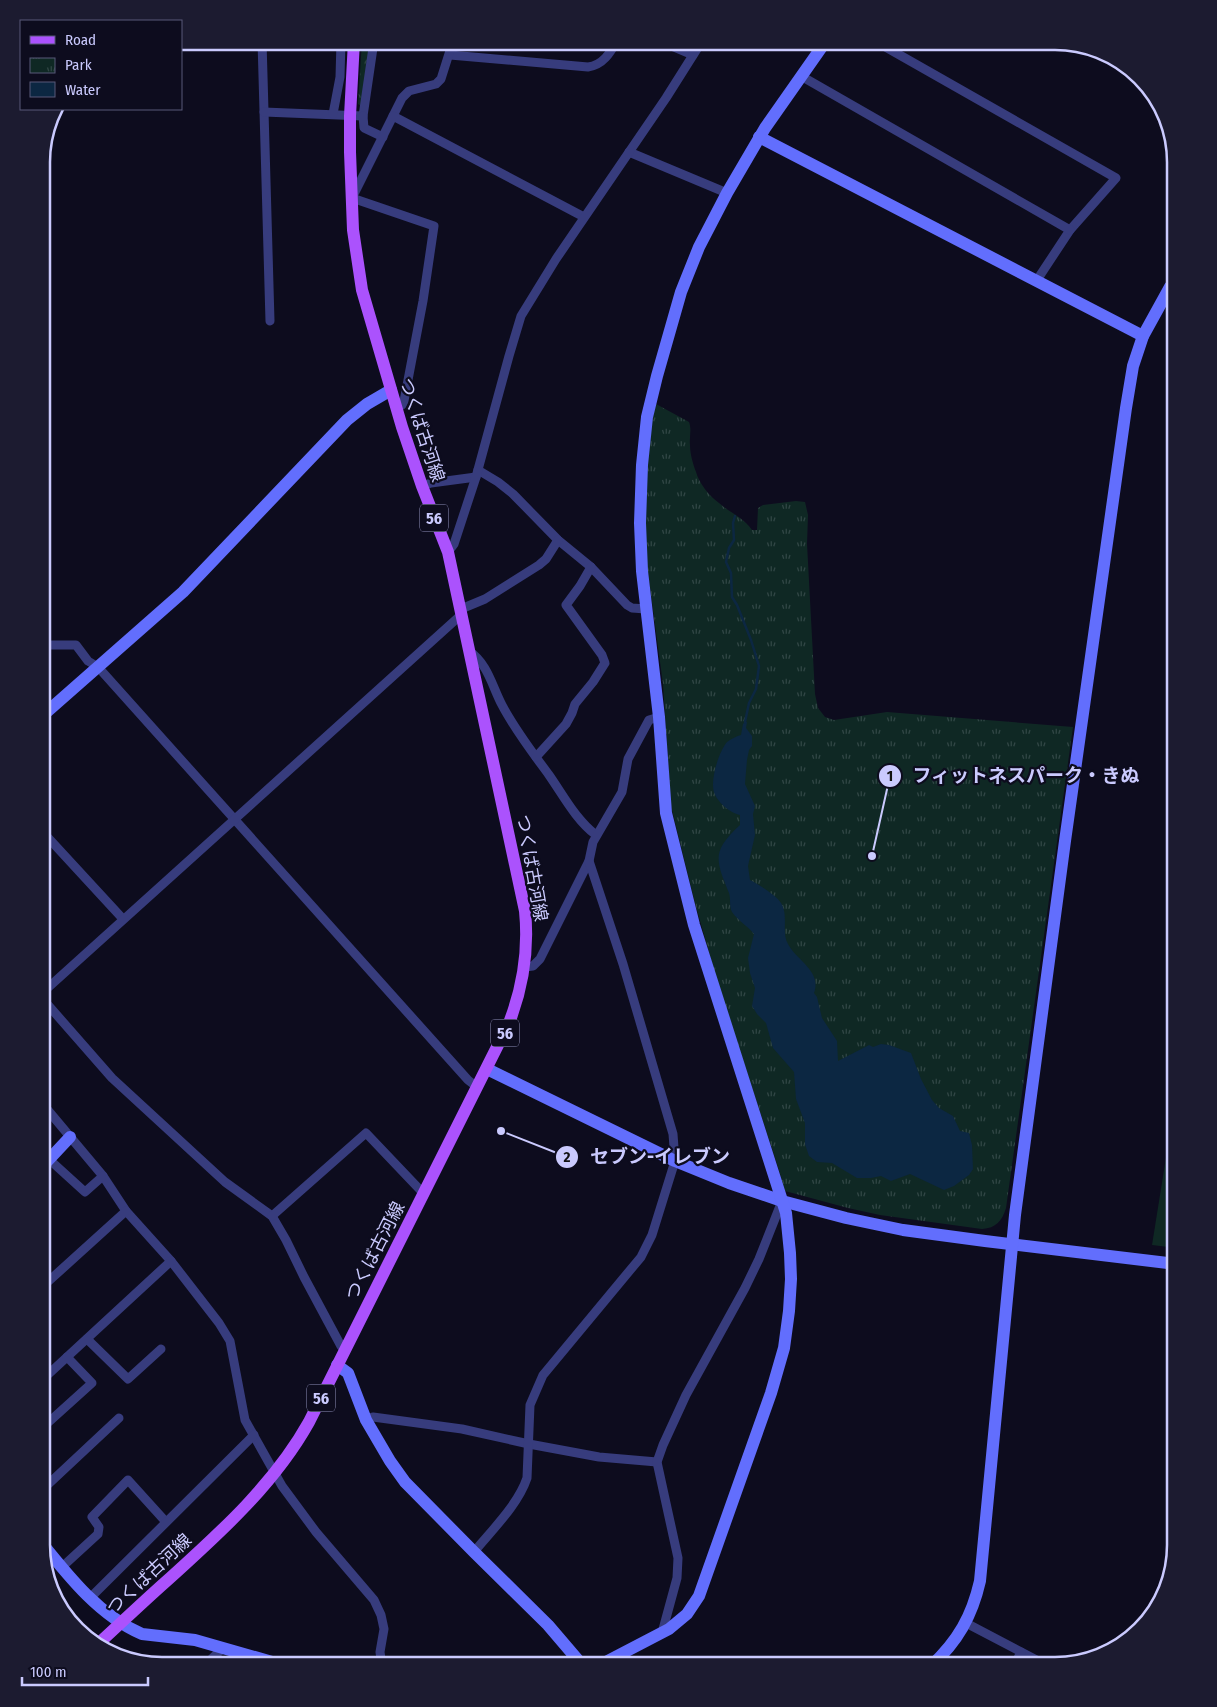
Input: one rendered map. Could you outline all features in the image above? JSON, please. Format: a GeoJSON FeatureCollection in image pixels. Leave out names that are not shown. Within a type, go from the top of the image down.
{"type":"FeatureCollection","features":[{"type":"Feature","properties":{"kind":"main road","name":"つくば古河線"},"geometry":{"type":"LineString","coordinates":[[103,1640],[245,1506],[275,1473],[300,1437],[486,1069],[515,1008],[525,967],[527,940],[525,911],[448,552],[422,486],[396,408],[362,290],[357,263],[352,198],[356,116],[354,50]]}},
{"type":"Feature","properties":{"kind":"street"},"geometry":{"type":"LineString","coordinates":[[262,50],[270,321]]}},
{"type":"Feature","properties":{"kind":"street"},"geometry":{"type":"LineString","coordinates":[[333,114],[340,77],[341,50]]}},
{"type":"Feature","properties":{"kind":"street"},"geometry":{"type":"LineString","coordinates":[[372,50],[356,116],[364,128],[383,137]]}},
{"type":"Feature","properties":{"kind":"street"},"geometry":{"type":"LineString","coordinates":[[396,408],[402,405],[404,401],[423,301],[434,226],[352,198],[402,98],[409,90],[439,83],[444,74],[451,50]]}},
{"type":"Feature","properties":{"kind":"street"},"geometry":{"type":"LineString","coordinates":[[450,55],[588,67],[604,60],[612,50]]}},
{"type":"Feature","properties":{"kind":"street"},"geometry":{"type":"LineString","coordinates":[[683,50],[693,54]]}},
{"type":"Feature","properties":{"kind":"street"},"geometry":{"type":"LineString","coordinates":[[448,552],[454,544],[477,474],[509,356],[522,316],[584,216],[629,152],[696,50]]}},
{"type":"Feature","properties":{"kind":"street"},"geometry":{"type":"LineString","coordinates":[[615,1657],[662,1633],[678,1622],[699,1596],[771,1393],[784,1348],[789,1311],[790,1253],[788,1224],[694,925],[670,832],[663,789],[659,716],[642,571],[640,523],[642,458],[647,417],[682,292],[700,247],[727,193],[759,138],[800,76],[820,50]]}},
{"type":"Feature","properties":{"kind":"street"},"geometry":{"type":"LineString","coordinates":[[889,50],[1116,178],[1070,230],[1037,280]]}},
{"type":"Feature","properties":{"kind":"street"},"geometry":{"type":"LineString","coordinates":[[800,76],[1070,230]]}},
{"type":"Feature","properties":{"kind":"street"},"geometry":{"type":"LineString","coordinates":[[264,112],[356,116]]}},
{"type":"Feature","properties":{"kind":"street"},"geometry":{"type":"LineString","coordinates":[[393,116],[584,216]]}},
{"type":"Feature","properties":{"kind":"street"},"geometry":{"type":"LineString","coordinates":[[759,138],[1143,336]]}},
{"type":"Feature","properties":{"kind":"street"},"geometry":{"type":"LineString","coordinates":[[629,152],[727,193]]}},
{"type":"Feature","properties":{"kind":"street"},"geometry":{"type":"LineString","coordinates":[[941,1657],[966,1623],[975,1601],[980,1580],[1012,1244],[1065,841],[1126,408],[1133,366],[1143,336],[1167,292]]}},
{"type":"Feature","properties":{"kind":"street"},"geometry":{"type":"LineString","coordinates":[[50,709],[183,592],[347,420],[367,404],[391,390]]}},
{"type":"Feature","properties":{"kind":"street"},"geometry":{"type":"LineString","coordinates":[[422,486],[477,474],[492,478],[514,494],[558,540],[592,567],[627,605],[632,608],[646,610]]}},
{"type":"Feature","properties":{"kind":"street"},"geometry":{"type":"LineString","coordinates":[[50,988],[462,612],[539,565],[546,559],[558,540]]}},
{"type":"Feature","properties":{"kind":"street"},"geometry":{"type":"LineString","coordinates":[[536,757],[566,724],[575,704],[593,682],[605,663],[602,655],[566,605],[592,567]]}},
{"type":"Feature","properties":{"kind":"street"},"geometry":{"type":"LineString","coordinates":[[50,645],[76,645],[88,661],[98,667],[468,1080],[477,1087]]}},
{"type":"Feature","properties":{"kind":"street"},"geometry":{"type":"LineString","coordinates":[[469,651],[482,662],[505,711],[536,757],[585,826],[596,835]]}},
{"type":"Feature","properties":{"kind":"street"},"geometry":{"type":"LineString","coordinates":[[525,967],[533,966],[540,959],[589,861],[590,849],[596,835],[622,792],[628,759],[646,724],[652,718],[659,716]]}},
{"type":"Feature","properties":{"kind":"street"},"geometry":{"type":"LineString","coordinates":[[50,840],[123,919]]}},
{"type":"Feature","properties":{"kind":"street"},"geometry":{"type":"LineString","coordinates":[[474,1552],[507,1512],[524,1487],[527,1478],[530,1404],[542,1375],[641,1257],[652,1235],[675,1161],[673,1134],[670,1123],[613,933],[589,861]]}},
{"type":"Feature","properties":{"kind":"street"},"geometry":{"type":"LineString","coordinates":[[50,1006],[112,1078],[225,1182],[272,1216],[341,1346],[345,1350]]}},
{"type":"Feature","properties":{"kind":"street"},"geometry":{"type":"LineString","coordinates":[[486,1069],[675,1161],[729,1183],[782,1201],[846,1218],[903,1230],[1167,1263]]}},
{"type":"Feature","properties":{"kind":"street"},"geometry":{"type":"LineString","coordinates":[[50,1113],[103,1176],[126,1211],[171,1261],[219,1323],[230,1341],[245,1420],[282,1486],[316,1532],[374,1600],[381,1615],[384,1629],[381,1657]]}},
{"type":"Feature","properties":{"kind":"street"},"geometry":{"type":"LineString","coordinates":[[272,1216],[366,1133],[424,1194]]}},
{"type":"Feature","properties":{"kind":"street"},"geometry":{"type":"LineString","coordinates":[[50,1155],[70,1137]]}},
{"type":"Feature","properties":{"kind":"street"},"geometry":{"type":"LineString","coordinates":[[50,1165],[85,1192],[103,1176]]}},
{"type":"Feature","properties":{"kind":"street"},"geometry":{"type":"LineString","coordinates":[[662,1633],[677,1578],[678,1558],[657,1462],[663,1444],[686,1395],[759,1259],[782,1201]]}},
{"type":"Feature","properties":{"kind":"street"},"geometry":{"type":"LineString","coordinates":[[50,1280],[126,1211]]}},
{"type":"Feature","properties":{"kind":"street"},"geometry":{"type":"LineString","coordinates":[[50,1373],[171,1261]]}},
{"type":"Feature","properties":{"kind":"street"},"geometry":{"type":"LineString","coordinates":[[87,1339],[128,1379],[161,1349]]}},
{"type":"Feature","properties":{"kind":"street"},"geometry":{"type":"LineString","coordinates":[[50,1421],[92,1383],[67,1357]]}},
{"type":"Feature","properties":{"kind":"street"},"geometry":{"type":"LineString","coordinates":[[337,1365],[348,1373],[366,1420],[390,1461],[405,1482],[548,1625],[575,1657]]}},
{"type":"Feature","properties":{"kind":"street"},"geometry":{"type":"LineString","coordinates":[[50,1483],[119,1418]]}},
{"type":"Feature","properties":{"kind":"street"},"geometry":{"type":"LineString","coordinates":[[366,1420],[373,1418],[441,1426],[599,1457],[657,1462]]}},
{"type":"Feature","properties":{"kind":"street"},"geometry":{"type":"LineString","coordinates":[[90,1598],[254,1435]]}},
{"type":"Feature","properties":{"kind":"street"},"geometry":{"type":"LineString","coordinates":[[62,1567],[98,1534],[99,1527],[92,1517],[128,1480],[166,1522]]}},
{"type":"Feature","properties":{"kind":"street"},"geometry":{"type":"LineString","coordinates":[[51,1553],[90,1598],[120,1623],[142,1634],[196,1640],[252,1657]]}},
{"type":"Feature","properties":{"kind":"street"},"geometry":{"type":"LineString","coordinates":[[966,1623],[1031,1657]]}},
{"type":"Feature","properties":{"kind":"street"},"geometry":{"type":"LineString","coordinates":[[214,1657],[223,1648]]}},
{"type":"Feature","properties":{"kind":"street"},"geometry":{"type":"LineString","coordinates":[[1018,1657],[1021,1652]]}},
{"type":"Feature","properties":{"kind":"green space"},"geometry":{"type":"Polygon","coordinates":[[[361,50],[369,50],[361,106],[358,104],[361,50]]]}},
{"type":"Feature","properties":{"kind":"green space"},"geometry":{"type":"Polygon","coordinates":[[[656,404],[689,422],[691,455],[697,476],[702,485],[715,500],[745,522],[752,530],[757,530],[758,508],[763,505],[796,501],[805,502],[808,515],[807,544],[815,694],[818,708],[825,717],[834,720],[887,712],[1073,727],[1006,1208],[1003,1217],[991,1227],[982,1229],[880,1215],[785,1191],[716,977],[671,806],[663,684],[645,550],[647,468],[651,425],[656,404]]]}},
{"type":"Feature","properties":{"kind":"green space"},"geometry":{"type":"Polygon","coordinates":[[[1167,1151],[1167,1247],[1152,1245],[1167,1151]]]}},
{"type":"Feature","properties":{"kind":"water"},"geometry":{"type":"Polygon","coordinates":[[[745,722],[747,722],[746,728],[752,736],[752,746],[747,760],[745,784],[755,806],[753,814],[755,835],[748,866],[750,880],[772,894],[781,903],[784,913],[786,939],[792,950],[807,966],[814,978],[816,985],[814,993],[817,997],[822,1018],[837,1041],[838,1061],[869,1045],[873,1047],[881,1044],[889,1045],[911,1053],[932,1100],[939,1108],[953,1116],[960,1131],[969,1133],[972,1145],[973,1169],[969,1175],[954,1186],[944,1190],[910,1174],[891,1181],[881,1176],[857,1178],[832,1163],[817,1162],[809,1156],[805,1144],[805,1123],[796,1099],[794,1072],[773,1048],[766,1023],[752,1006],[755,988],[748,958],[754,934],[732,912],[729,893],[719,863],[719,856],[724,842],[740,825],[740,815],[732,812],[718,800],[713,787],[714,773],[724,746],[727,742],[741,735],[745,722]]]}},
{"type":"Feature","properties":{"kind":"waterway"},"geometry":{"type":"LineString","coordinates":[[735,516],[733,523],[734,540],[729,548],[726,562],[731,573],[732,597],[751,640],[759,666],[756,689],[749,703],[745,722]]}},
{"type":"Feature","properties":{"kind":"place","name":"フィットネスパーク・きぬ"},"geometry":{"type":"Point","coordinates":[872,856]}},
{"type":"Feature","properties":{"kind":"place","name":"セブン-イレブン"},"geometry":{"type":"Point","coordinates":[501,1131]}}]}
